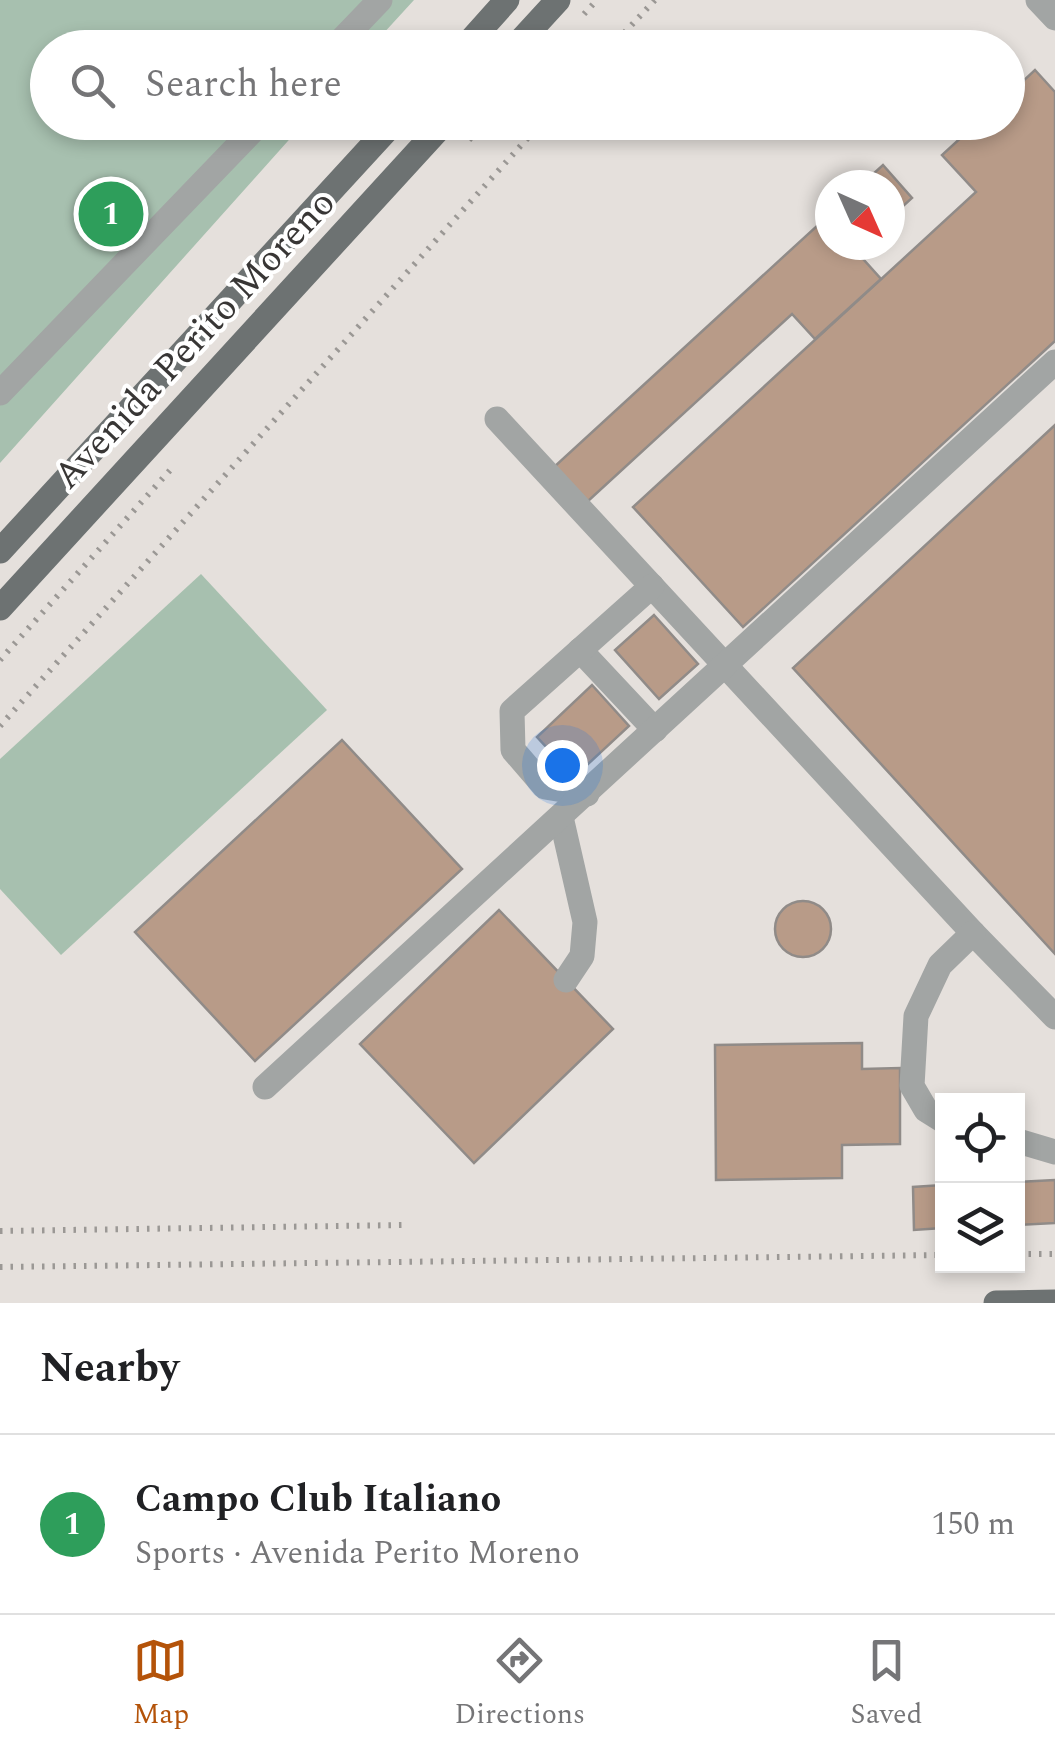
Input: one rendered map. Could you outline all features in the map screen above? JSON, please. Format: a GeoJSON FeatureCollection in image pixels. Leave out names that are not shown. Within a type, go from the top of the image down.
{"type":"FeatureCollection","features":[{"type":"Feature","properties":{"kind":"main road"},"geometry":{"type":"LineString","coordinates":[[480,30],[507,0]]}},
{"type":"Feature","properties":{"kind":"main road"},"geometry":{"type":"LineString","coordinates":[[530,30],[558,0]]}},
{"type":"Feature","properties":{"kind":"main road","name":"Avenida Perito Moreno"},"geometry":{"type":"LineString","coordinates":[[0,551],[377,140]]}},
{"type":"Feature","properties":{"kind":"main road","name":"Avenida Perito Moreno"},"geometry":{"type":"LineString","coordinates":[[0,608],[429,140]]}},
{"type":"Feature","properties":{"kind":"main road"},"geometry":{"type":"LineString","coordinates":[[996,1303],[1055,1302]]}},
{"type":"Feature","properties":{"kind":"lane"},"geometry":{"type":"LineString","coordinates":[[351,30],[380,0]]}},
{"type":"Feature","properties":{"kind":"lane"},"geometry":{"type":"LineString","coordinates":[[1038,0],[1055,18]]}},
{"type":"Feature","properties":{"kind":"lane"},"geometry":{"type":"LineString","coordinates":[[0,392],[245,140]]}},
{"type":"Feature","properties":{"kind":"lane"},"geometry":{"type":"LineString","coordinates":[[265,1087],[1055,362]]}},
{"type":"Feature","properties":{"kind":"lane"},"geometry":{"type":"LineString","coordinates":[[497,419],[1055,1017]]}},
{"type":"Feature","properties":{"kind":"lane"},"geometry":{"type":"LineString","coordinates":[[587,794],[544,786],[513,750],[512,711],[652,586]]}},
{"type":"Feature","properties":{"kind":"lane"},"geometry":{"type":"LineString","coordinates":[[580,650],[655,730]]}},
{"type":"Feature","properties":{"kind":"lane"},"geometry":{"type":"LineString","coordinates":[[561,817],[584,922],[582,956],[566,980]]}},
{"type":"Feature","properties":{"kind":"lane"},"geometry":{"type":"LineString","coordinates":[[935,1116],[926,1110],[912,1086],[916,1016],[940,965],[974,933]]}},
{"type":"Feature","properties":{"kind":"lane"},"geometry":{"type":"LineString","coordinates":[[1025,1143],[1055,1152]]}},
{"type":"Feature","properties":{"kind":"path"},"geometry":{"type":"LineString","coordinates":[[627,30],[655,0]]}},
{"type":"Feature","properties":{"kind":"path"},"geometry":{"type":"LineString","coordinates":[[0,726],[526,140]]}},
{"type":"Feature","properties":{"kind":"path"},"geometry":{"type":"LineString","coordinates":[[0,1230],[404,1225]]}},
{"type":"Feature","properties":{"kind":"path"},"geometry":{"type":"LineString","coordinates":[[1025,1254],[1055,1254]]}},
{"type":"Feature","properties":{"kind":"path"},"geometry":{"type":"LineString","coordinates":[[0,1267],[935,1255]]}},
{"type":"Feature","properties":{"kind":"green space"},"geometry":{"type":"Polygon","coordinates":[[[0,0],[414,0],[387,30],[30,30],[30,140],[289,140],[0,463],[0,0]]]}},
{"type":"Feature","properties":{"kind":"green space"},"geometry":{"type":"Polygon","coordinates":[[[201,574],[327,710],[61,955],[0,889],[0,759],[201,574]]]}},
{"type":"Feature","properties":{"kind":"building"},"geometry":{"type":"Polygon","coordinates":[[[1035,70],[1055,92],[1055,341],[743,627],[633,507],[976,192],[942,155],[958,140],[1025,140],[1025,79],[1035,70]]]}},
{"type":"Feature","properties":{"kind":"building"},"geometry":{"type":"Polygon","coordinates":[[[815,228],[815,260],[864,260],[881,279],[815,339],[792,314],[587,502],[554,467],[815,228]]]}},
{"type":"Feature","properties":{"kind":"building"},"geometry":{"type":"Polygon","coordinates":[[[1055,425],[1055,954],[793,668],[1055,425]]]}},
{"type":"Feature","properties":{"kind":"building"},"geometry":{"type":"Polygon","coordinates":[[[654,615],[698,664],[659,699],[615,650],[654,615]]]}},
{"type":"Feature","properties":{"kind":"building"},"geometry":{"type":"Polygon","coordinates":[[[592,685],[629,726],[574,777],[537,737],[592,685]]]}},
{"type":"Feature","properties":{"kind":"building"},"geometry":{"type":"Polygon","coordinates":[[[342,740],[462,869],[255,1061],[135,932],[342,740]]]}},
{"type":"Feature","properties":{"kind":"building"},"geometry":{"type":"Polygon","coordinates":[[[803,901],[823,909],[831,929],[823,949],[803,957],[783,949],[775,929],[783,909],[803,901]]]}},
{"type":"Feature","properties":{"kind":"building"},"geometry":{"type":"Polygon","coordinates":[[[499,910],[613,1029],[474,1163],[360,1044],[499,910]]]}},
{"type":"Feature","properties":{"kind":"building"},"geometry":{"type":"Polygon","coordinates":[[[862,1043],[862,1069],[900,1068],[900,1144],[842,1145],[842,1178],[716,1180],[715,1045],[862,1043]]]}},
{"type":"Feature","properties":{"kind":"building"},"geometry":{"type":"Polygon","coordinates":[[[1055,1180],[1055,1223],[1025,1225],[1025,1182],[1055,1180]]]}},
{"type":"Feature","properties":{"kind":"building"},"geometry":{"type":"Polygon","coordinates":[[[935,1185],[935,1228],[914,1230],[913,1187],[935,1185]]]}},
{"type":"Feature","properties":{"kind":"place","name":"Campo Club Italiano"},"geometry":{"type":"Point","coordinates":[111,214]}}]}
